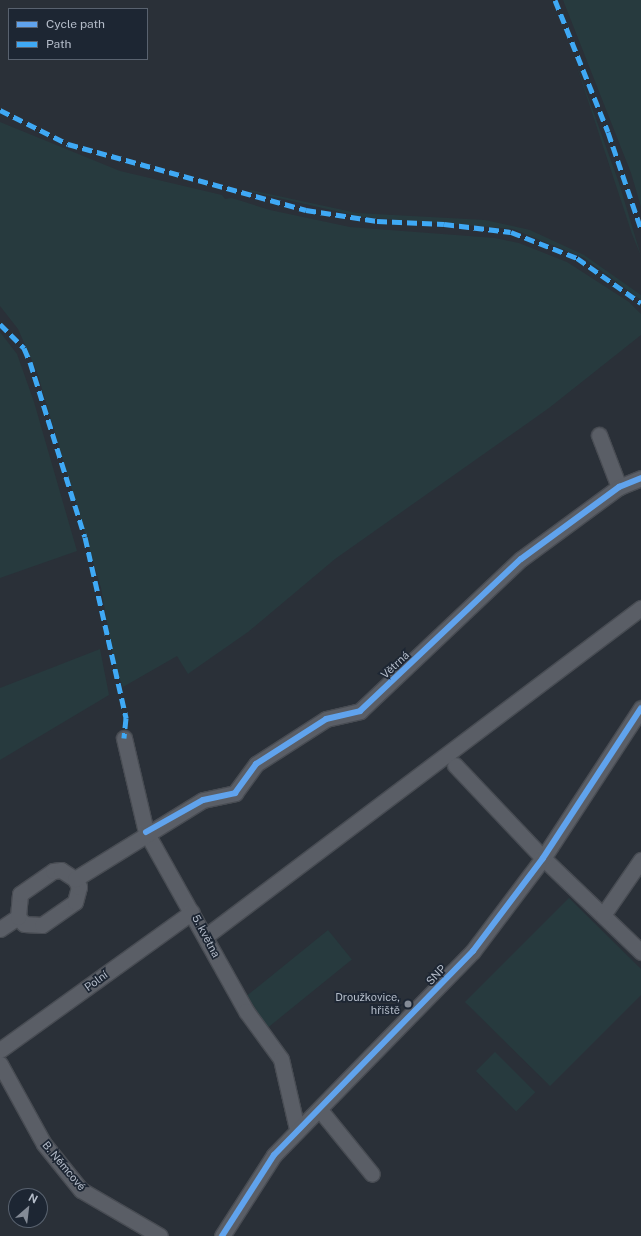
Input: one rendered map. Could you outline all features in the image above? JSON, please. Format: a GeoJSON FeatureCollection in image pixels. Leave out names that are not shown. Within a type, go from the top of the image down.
{"type":"FeatureCollection","features":[{"type":"Feature","properties":{"kind":"street"},"geometry":{"type":"LineString","coordinates":[[599,435],[619,487]]}},
{"type":"Feature","properties":{"kind":"street","name":"Větrná"},"geometry":{"type":"LineString","coordinates":[[146,832],[203,800],[235,793],[256,764],[326,719],[360,711],[521,559],[619,487],[641,478]]}},
{"type":"Feature","properties":{"kind":"street"},"geometry":{"type":"LineString","coordinates":[[206,936],[641,608]]}},
{"type":"Feature","properties":{"kind":"street","name":"SNP"},"geometry":{"type":"LineString","coordinates":[[222,1236],[274,1155],[297,1129],[320,1110],[473,950],[543,858],[641,708]]}},
{"type":"Feature","properties":{"kind":"street","name":"5. května"},"geometry":{"type":"LineString","coordinates":[[124,738],[146,832],[206,936],[246,1011],[281,1059],[297,1129]]}},
{"type":"Feature","properties":{"kind":"street"},"geometry":{"type":"LineString","coordinates":[[455,765],[543,858],[641,952]]}},
{"type":"Feature","properties":{"kind":"street"},"geometry":{"type":"LineString","coordinates":[[75,879],[146,832]]}},
{"type":"Feature","properties":{"kind":"street"},"geometry":{"type":"LineString","coordinates":[[603,915],[641,860]]}},
{"type":"Feature","properties":{"kind":"street"},"geometry":{"type":"LineString","coordinates":[[61,870],[75,879],[79,888],[75,902],[42,925],[24,924],[18,917],[20,894],[53,871],[61,870]]}},
{"type":"Feature","properties":{"kind":"street","name":"Polní"},"geometry":{"type":"LineString","coordinates":[[0,1050],[192,912]]}},
{"type":"Feature","properties":{"kind":"street"},"geometry":{"type":"LineString","coordinates":[[0,929],[18,917]]}},
{"type":"Feature","properties":{"kind":"street","name":"B. Němcové"},"geometry":{"type":"LineString","coordinates":[[0,1064],[44,1144],[81,1190],[160,1236]]}},
{"type":"Feature","properties":{"kind":"street"},"geometry":{"type":"LineString","coordinates":[[320,1110],[372,1174]]}},
{"type":"Feature","properties":{"kind":"green space"},"geometry":{"type":"Polygon","coordinates":[[[563,0],[641,0],[641,207],[631,173],[563,0]]]}},
{"type":"Feature","properties":{"kind":"green space"},"geometry":{"type":"Polygon","coordinates":[[[574,58],[619,183],[641,256],[632,234],[574,58]]]}},
{"type":"Feature","properties":{"kind":"green space"},"geometry":{"type":"Polygon","coordinates":[[[0,122],[120,171],[222,195],[225,199],[232,198],[270,210],[350,227],[495,238],[519,243],[567,262],[629,302],[641,314],[641,335],[549,408],[335,559],[248,632],[188,674],[177,656],[123,687],[115,667],[101,588],[37,372],[18,329],[0,306],[0,122]]]}},
{"type":"Feature","properties":{"kind":"green space"},"geometry":{"type":"Polygon","coordinates":[[[251,190],[357,213],[485,220],[530,230],[584,255],[641,295],[641,300],[584,258],[513,229],[362,217],[247,191],[251,190]]]}},
{"type":"Feature","properties":{"kind":"green space"},"geometry":{"type":"Polygon","coordinates":[[[0,332],[17,354],[34,402],[77,551],[0,578],[0,332]]]}},
{"type":"Feature","properties":{"kind":"green space"},"geometry":{"type":"Polygon","coordinates":[[[100,649],[109,695],[0,760],[0,688],[100,649]]]}},
{"type":"Feature","properties":{"kind":"green space"},"geometry":{"type":"Polygon","coordinates":[[[569,898],[641,969],[641,995],[550,1086],[465,1002],[569,898]]]}},
{"type":"Feature","properties":{"kind":"green space"},"geometry":{"type":"Polygon","coordinates":[[[328,930],[352,960],[267,1028],[243,999],[328,930]]]}},
{"type":"Feature","properties":{"kind":"green space"},"geometry":{"type":"Polygon","coordinates":[[[495,1052],[535,1092],[516,1111],[476,1071],[495,1052]]]}},
{"type":"Feature","properties":{"kind":"marked path"},"geometry":{"type":"LineString","coordinates":[[555,0],[608,132],[641,229]]}},
{"type":"Feature","properties":{"kind":"marked path"},"geometry":{"type":"LineString","coordinates":[[0,110],[68,144],[306,210],[377,221],[444,224],[511,232],[577,258],[641,303]]}},
{"type":"Feature","properties":{"kind":"marked path"},"geometry":{"type":"LineString","coordinates":[[0,324],[24,348],[30,362],[85,537],[126,718],[124,738]]}},
{"type":"Feature","properties":{"kind":"cycle path"},"geometry":{"type":"LineString","coordinates":[[146,832],[203,800],[235,793],[256,764],[326,719],[360,711],[521,559],[619,487],[641,478]]}},
{"type":"Feature","properties":{"kind":"cycle path"},"geometry":{"type":"LineString","coordinates":[[222,1236],[274,1155],[473,951],[543,858],[641,708]]}},
{"type":"Feature","properties":{"kind":"place","name":"Droužkovice, hřiště"},"geometry":{"type":"Point","coordinates":[408,1004]}}]}
